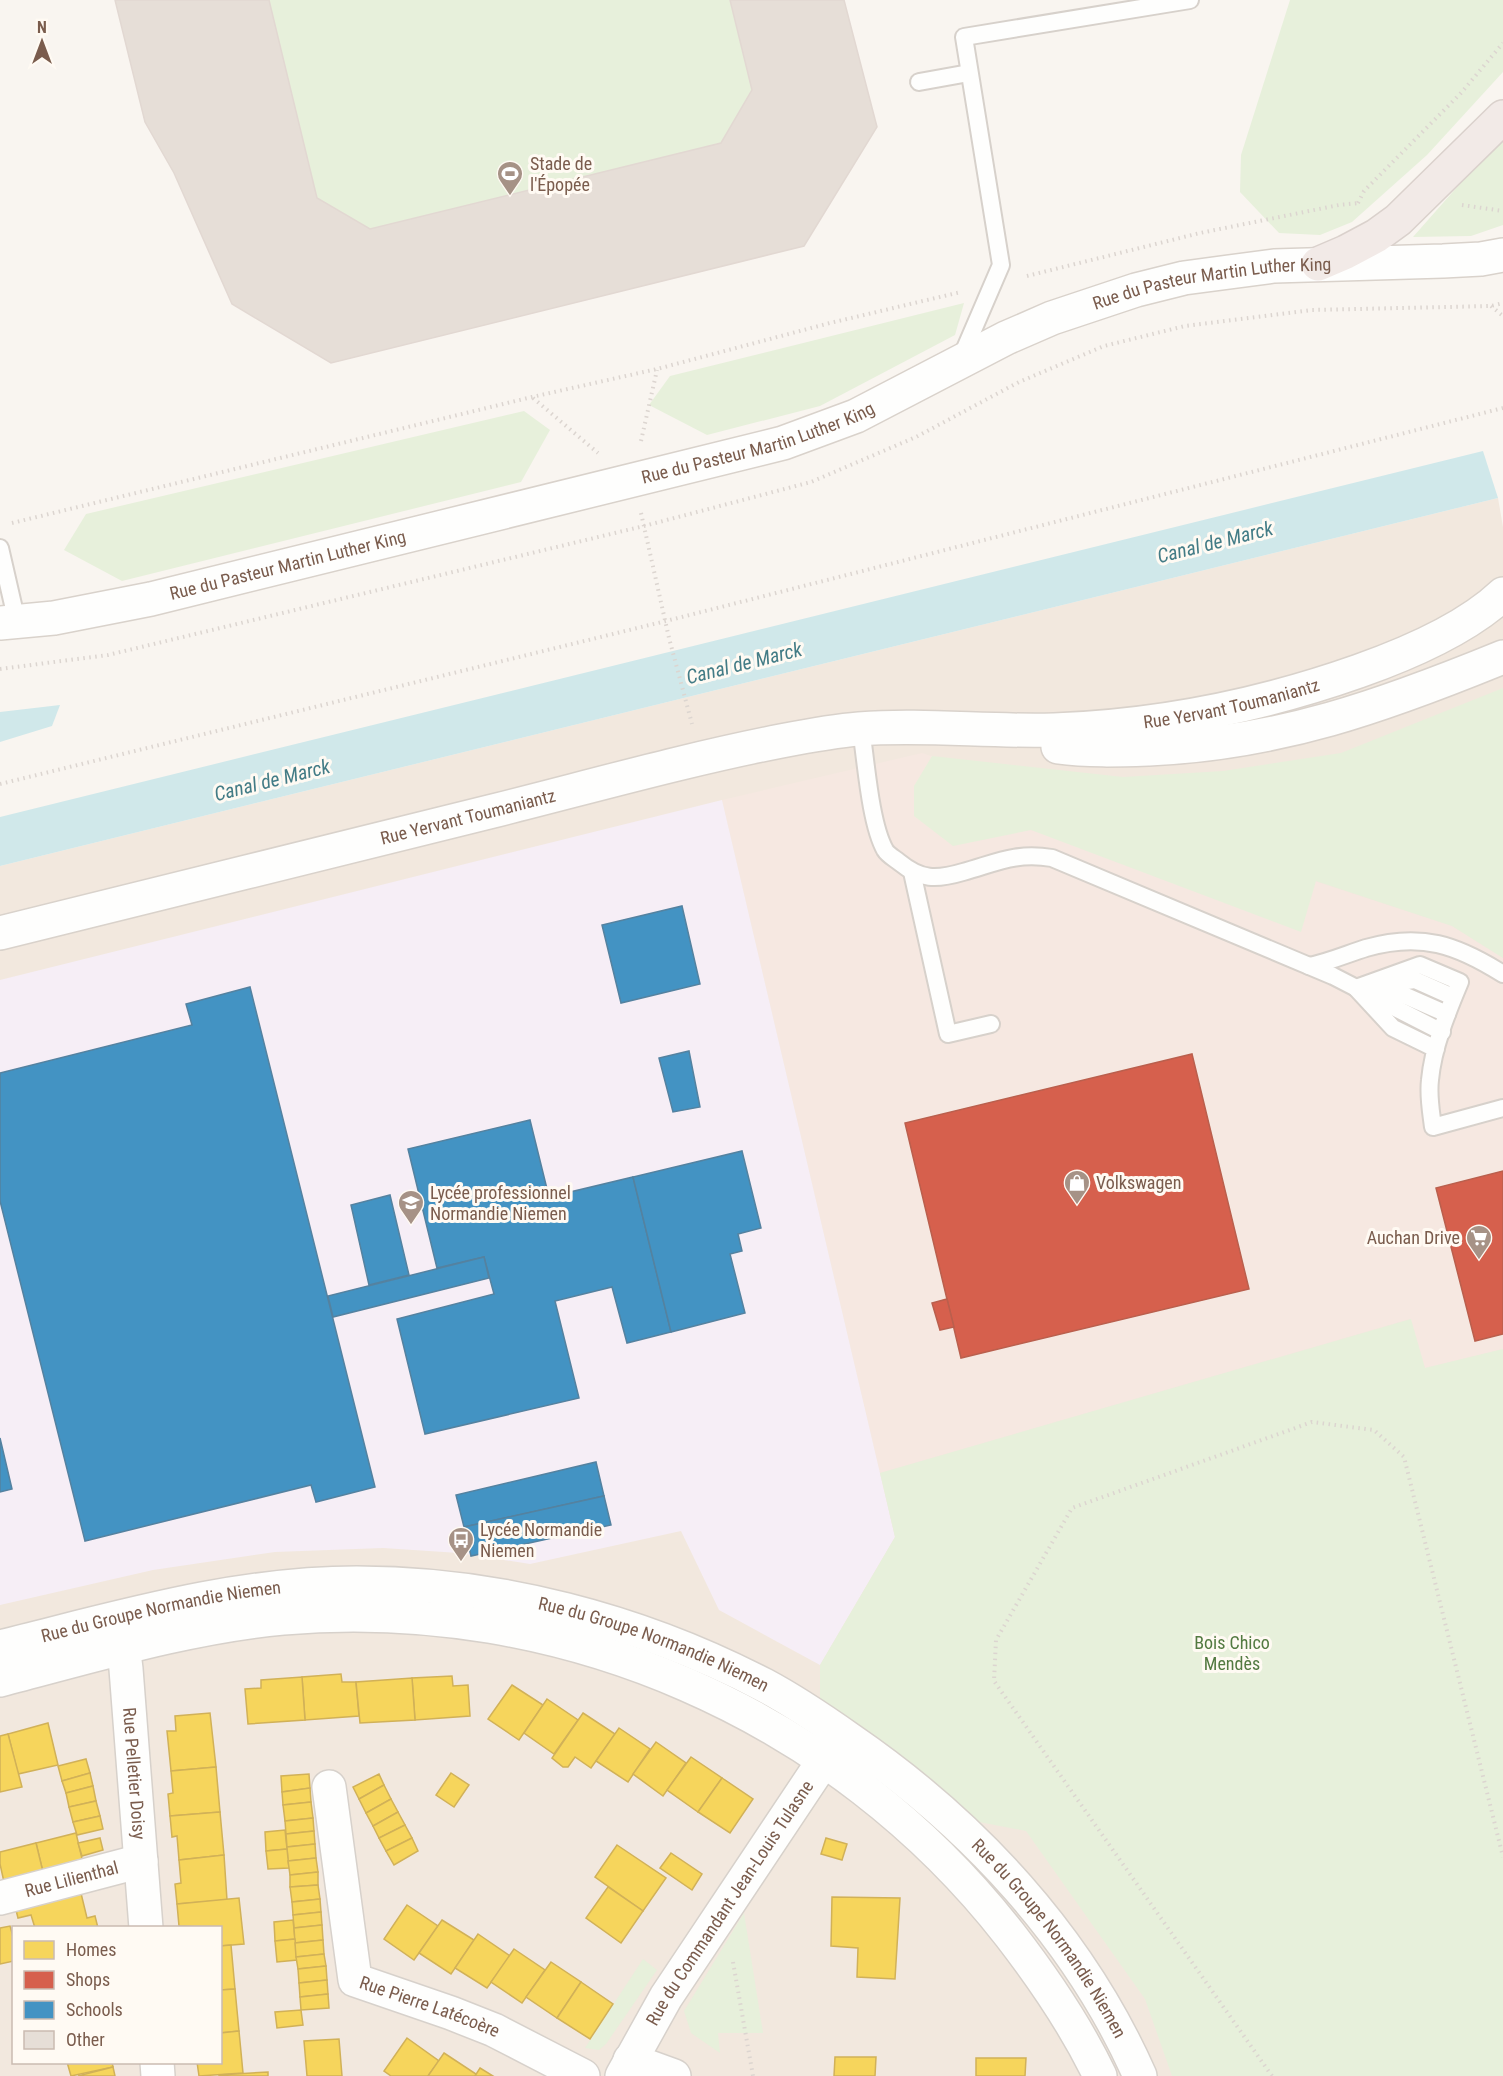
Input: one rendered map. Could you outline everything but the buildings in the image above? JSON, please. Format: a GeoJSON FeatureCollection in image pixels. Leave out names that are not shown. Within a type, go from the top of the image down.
{"type":"FeatureCollection","features":[{"type":"Feature","properties":{"kind":"highway"},"geometry":{"type":"LineString","coordinates":[[1318,264],[1376,236],[1398,220],[1503,117]]}},
{"type":"Feature","properties":{"kind":"street","name":"Rue du Pasteur Martin Luther King"},"geometry":{"type":"LineString","coordinates":[[9,622],[86,613],[140,601],[632,482],[783,443],[821,431],[856,416],[960,360],[1052,318],[1136,290],[1184,278],[1228,271],[1318,264],[1443,261],[1503,255]]}},
{"type":"Feature","properties":{"kind":"street","name":"Rue Yervant Toumaniantz"},"geometry":{"type":"LineString","coordinates":[[0,933],[734,751],[819,734],[861,729],[1023,730],[1100,727],[1166,720],[1231,709],[1281,696],[1378,664],[1462,624],[1493,604],[1503,594]]}},
{"type":"Feature","properties":{"kind":"street","name":"Rue Yervant Toumaniantz"},"geometry":{"type":"LineString","coordinates":[[938,729],[1078,750],[1203,745],[1298,729],[1343,717],[1413,694],[1503,657]]}},
{"type":"Feature","properties":{"kind":"street","name":"Rue du Groupe Normandie Niemen"},"geometry":{"type":"LineString","coordinates":[[0,1680],[219,1595],[301,1586],[357,1583],[502,1595],[592,1617],[684,1649],[766,1686],[833,1747],[867,1790],[957,1872],[991,1911],[1052,1992],[1100,2076]]}},
{"type":"Feature","properties":{"kind":"street","name":"Rue du Groupe Normandie Niemen"},"geometry":{"type":"LineString","coordinates":[[0,1647],[122,1633]]}},
{"type":"Feature","properties":{"kind":"street","name":"Rue Pelletier Doisy"},"geometry":{"type":"LineString","coordinates":[[122,1633],[146,1926]]}},
{"type":"Feature","properties":{"kind":"street","name":"Rue du Groupe Normandie Niemen"},"geometry":{"type":"LineString","coordinates":[[833,1747],[883,1762],[948,1816],[990,1857],[1029,1900],[1081,1969],[1125,2044],[1140,2076]]}},
{"type":"Feature","properties":{"kind":"street","name":"Rue du Commandant Jean-Louis Tulasne"},"geometry":{"type":"LineString","coordinates":[[626,2068],[666,1997],[833,1747]]}},
{"type":"Feature","properties":{"kind":"street","name":"Rue Pierre Latécoère"},"geometry":{"type":"LineString","coordinates":[[329,1787],[355,1980],[494,2030],[583,2076]]}},
{"type":"Feature","properties":{"kind":"street","name":"Rue Lilienthal"},"geometry":{"type":"LineString","coordinates":[[0,1898],[141,1861]]}},
{"type":"Feature","properties":{"kind":"street"},"geometry":{"type":"LineString","coordinates":[[626,2068],[674,2076]]}},
{"type":"Feature","properties":{"kind":"lane"},"geometry":{"type":"LineString","coordinates":[[960,360],[1001,265],[964,38],[1190,0]]}},
{"type":"Feature","properties":{"kind":"lane"},"geometry":{"type":"LineString","coordinates":[[919,82],[969,73]]}},
{"type":"Feature","properties":{"kind":"lane"},"geometry":{"type":"LineString","coordinates":[[0,548],[9,622]]}},
{"type":"Feature","properties":{"kind":"lane"},"geometry":{"type":"LineString","coordinates":[[861,729],[877,834],[887,853],[912,872],[926,877],[946,877],[1010,858],[1027,856],[1052,858],[1309,966],[1442,1032]]}},
{"type":"Feature","properties":{"kind":"lane"},"geometry":{"type":"LineString","coordinates":[[912,872],[948,1035],[991,1024]]}},
{"type":"Feature","properties":{"kind":"lane"},"geometry":{"type":"LineString","coordinates":[[1309,966],[1329,962],[1365,948],[1385,944],[1427,942],[1455,948],[1503,974]]}},
{"type":"Feature","properties":{"kind":"lane"},"geometry":{"type":"LineString","coordinates":[[1356,988],[1415,980],[1453,997],[1436,1049],[1430,1083],[1433,1127],[1503,1108]]}},
{"type":"Feature","properties":{"kind":"lane"},"geometry":{"type":"LineString","coordinates":[[1356,988],[1406,996],[1447,1014]]}},
{"type":"Feature","properties":{"kind":"lane"},"geometry":{"type":"LineString","coordinates":[[1356,988],[1393,1028],[1436,1049]]}},
{"type":"Feature","properties":{"kind":"path"},"geometry":{"type":"LineString","coordinates":[[1358,203],[1364,191],[1461,93],[1503,43]]}},
{"type":"Feature","properties":{"kind":"path"},"geometry":{"type":"LineString","coordinates":[[12,523],[657,369],[830,323],[1200,233],[1340,205],[1420,198],[1503,211]]}},
{"type":"Feature","properties":{"kind":"path"},"geometry":{"type":"LineString","coordinates":[[1503,303],[1491,306],[1503,316]]}},
{"type":"Feature","properties":{"kind":"path"},"geometry":{"type":"LineString","coordinates":[[657,369],[632,482],[669,638],[690,714]]}},
{"type":"Feature","properties":{"kind":"path"},"geometry":{"type":"LineString","coordinates":[[532,397],[632,482]]}},
{"type":"Feature","properties":{"kind":"path"},"geometry":{"type":"LineString","coordinates":[[0,784],[666,621],[1503,408]]}},
{"type":"Feature","properties":{"kind":"path"},"geometry":{"type":"LineString","coordinates":[[1272,2076],[994,1681],[996,1640],[1072,1508],[1312,1422],[1374,1430],[1404,1457],[1503,1857]]}},
{"type":"Feature","properties":{"kind":"path"},"geometry":{"type":"LineString","coordinates":[[723,1911],[753,2076]]}},
{"type":"Feature","properties":{"kind":"shaded area"},"geometry":{"type":"Polygon","coordinates":[[[1498,498],[1503,527],[1503,2076],[0,2076],[0,866],[1498,498]]]}},
{"type":"Feature","properties":{"kind":"shaded area"},"geometry":{"type":"Polygon","coordinates":[[[922,753],[1452,926],[1503,958],[1503,1349],[1425,1368],[1410,1319],[880,1473],[722,800],[922,753]]]}},
{"type":"Feature","properties":{"kind":"shaded area","name":"Lycée professionnel Normandie Niemen"},"geometry":{"type":"Polygon","coordinates":[[[722,800],[895,1537],[820,1665],[719,1610],[681,1531],[530,1564],[459,1553],[383,1548],[275,1552],[153,1570],[0,1605],[0,980],[722,800]]]}},
{"type":"Feature","properties":{"kind":"green space","name":"Stade de l'Épopée"},"geometry":{"type":"Polygon","coordinates":[[[115,0],[844,0],[877,127],[804,246],[331,363],[174,173],[145,122],[115,0]]]}},
{"type":"Feature","properties":{"kind":"green space"},"geometry":{"type":"Polygon","coordinates":[[[1290,0],[1503,0],[1503,72],[1427,155],[1352,222],[1320,235],[1279,233],[1240,192],[1241,155],[1290,0]]]}},
{"type":"Feature","properties":{"kind":"green space"},"geometry":{"type":"Polygon","coordinates":[[[1503,135],[1503,225],[1471,236],[1413,237],[1503,135]]]}},
{"type":"Feature","properties":{"kind":"green space"},"geometry":{"type":"Polygon","coordinates":[[[964,303],[955,335],[820,406],[707,435],[649,405],[670,376],[964,303]]]}},
{"type":"Feature","properties":{"kind":"green space"},"geometry":{"type":"Polygon","coordinates":[[[524,411],[550,430],[521,482],[122,581],[64,550],[86,514],[524,411]]]}},
{"type":"Feature","properties":{"kind":"green space"},"geometry":{"type":"Polygon","coordinates":[[[1503,688],[1503,958],[1452,926],[1316,881],[1301,932],[1031,830],[953,846],[914,816],[914,786],[932,756],[1123,777],[1223,771],[1341,753],[1503,688]]]}},
{"type":"Feature","properties":{"kind":"green space","name":"Bois Chico Mendès"},"geometry":{"type":"Polygon","coordinates":[[[1411,1319],[1425,1368],[1503,1349],[1503,2076],[1172,2076],[1145,1999],[1026,1831],[948,1816],[820,1719],[820,1665],[895,1537],[880,1473],[1411,1319]]]}},
{"type":"Feature","properties":{"kind":"green space"},"geometry":{"type":"Polygon","coordinates":[[[744,1913],[763,2033],[718,2033],[720,2053],[691,2033],[684,2011],[744,1913]]]}},
{"type":"Feature","properties":{"kind":"green space"},"geometry":{"type":"Polygon","coordinates":[[[643,1959],[657,1970],[606,2044],[599,2050],[585,2048],[643,1959]]]}},
{"type":"Feature","properties":{"kind":"water","name":"Canal de Marck"},"geometry":{"type":"Polygon","coordinates":[[[1483,451],[1498,498],[0,866],[0,817],[1483,451]]]}},
{"type":"Feature","properties":{"kind":"water"},"geometry":{"type":"Polygon","coordinates":[[[60,705],[52,726],[0,742],[0,712],[60,705]]]}},
{"type":"Feature","properties":{"kind":"place","name":"Stade de l'Épopée"},"geometry":{"type":"Point","coordinates":[510,197]}},
{"type":"Feature","properties":{"kind":"place","name":"Volkswagen"},"geometry":{"type":"Point","coordinates":[1077,1206]}},
{"type":"Feature","properties":{"kind":"place","name":"Lycée professionnel Normandie Niemen"},"geometry":{"type":"Point","coordinates":[411,1226]}},
{"type":"Feature","properties":{"kind":"place","name":"Auchan Drive"},"geometry":{"type":"Point","coordinates":[1479,1261]}},
{"type":"Feature","properties":{"kind":"place","name":"Lycée Normandie Niemen"},"geometry":{"type":"Point","coordinates":[461,1563]}}]}
